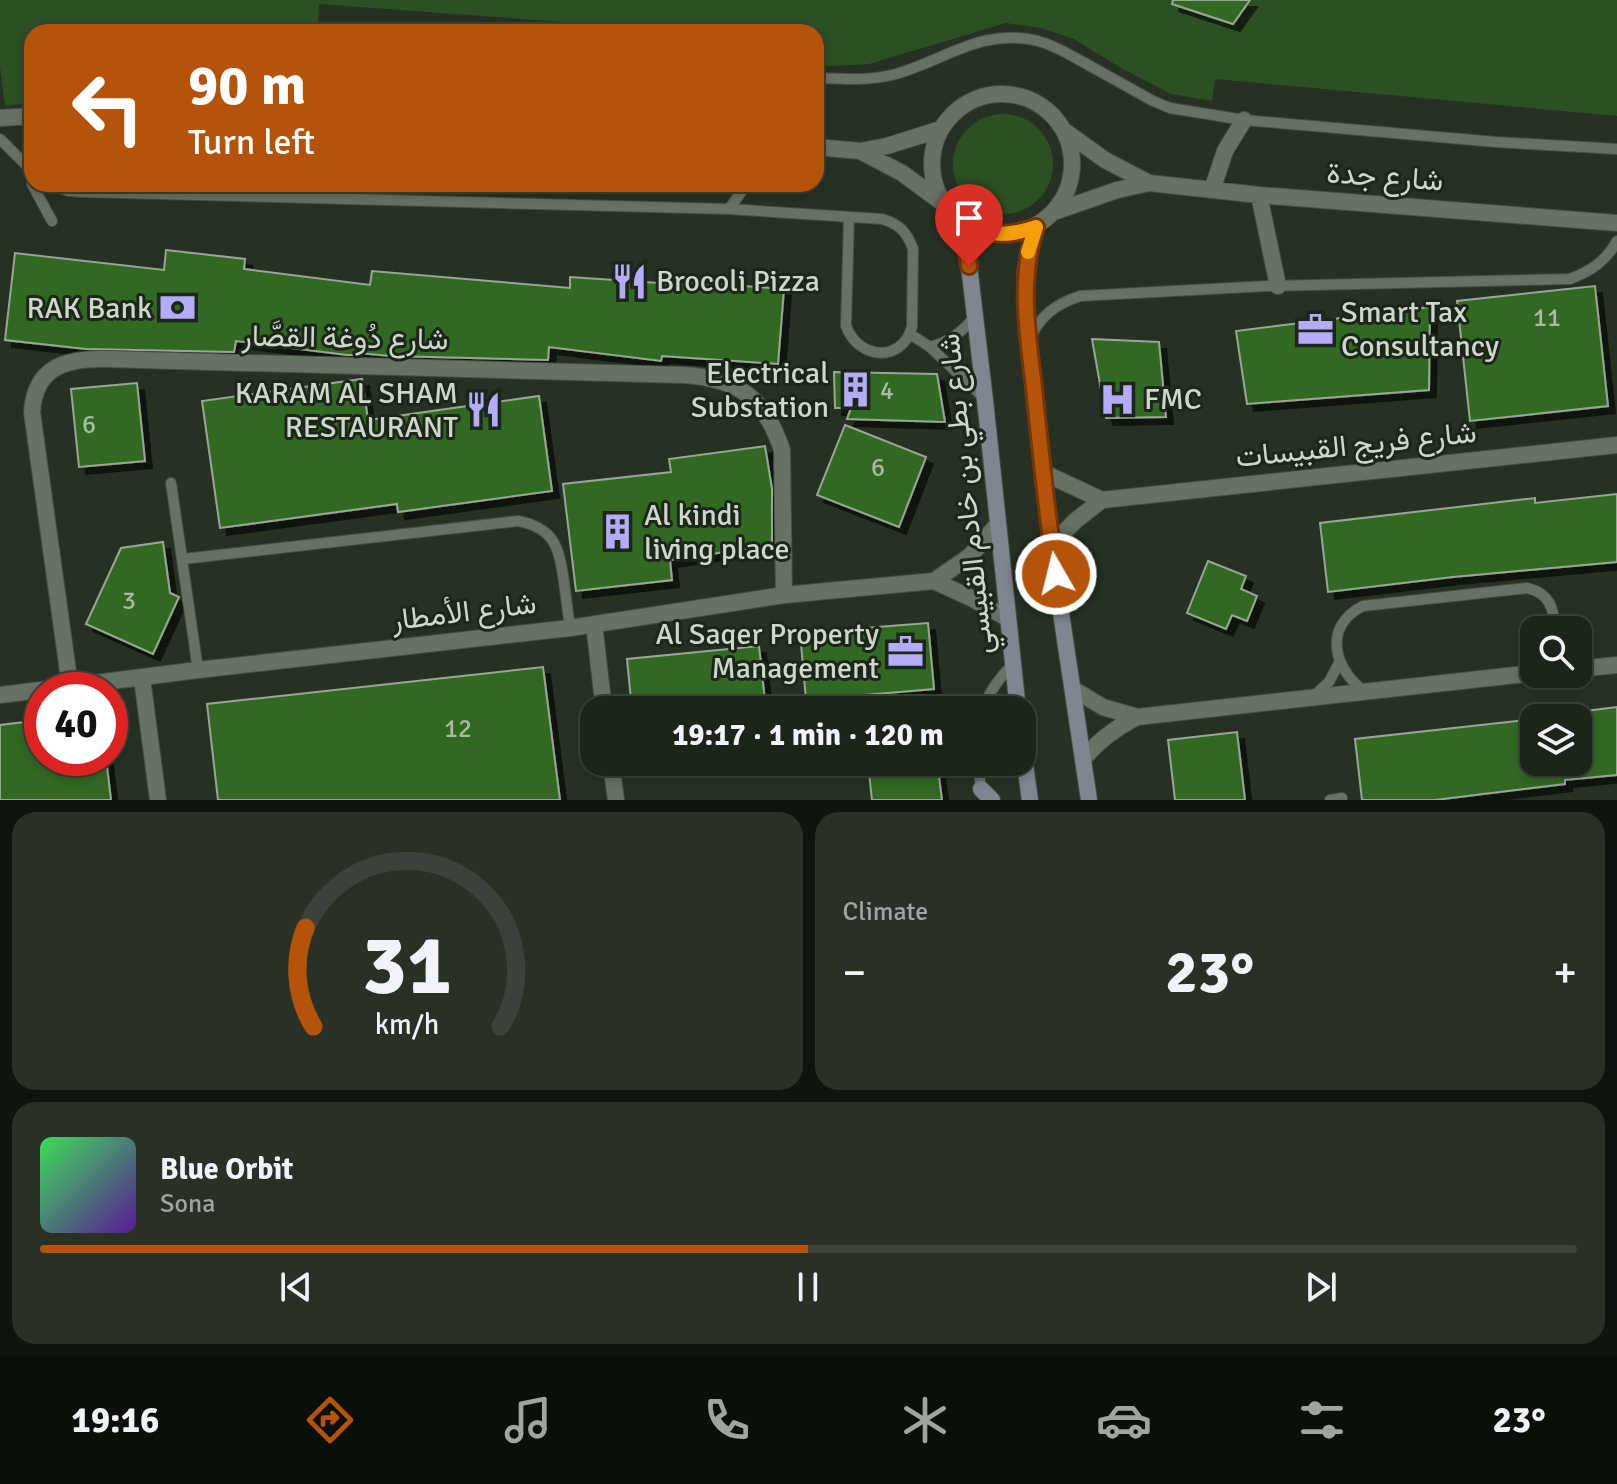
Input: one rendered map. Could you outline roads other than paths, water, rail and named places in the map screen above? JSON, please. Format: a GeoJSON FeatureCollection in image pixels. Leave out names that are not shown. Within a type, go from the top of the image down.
{"type":"FeatureCollection","features":[{"type":"Feature","properties":{"kind":"street"},"geometry":{"type":"LineString","coordinates":[[1002,93],[1027,98],[1053,116],[1065,131],[1072,152],[1072,173],[1066,194],[1054,212],[1036,227],[999,235],[981,232],[952,214],[934,185],[931,166],[941,129],[952,114],[967,103],[1002,93]]}},
{"type":"Feature","properties":{"kind":"street"},"geometry":{"type":"LineString","coordinates":[[0,118],[24,116]]}},
{"type":"Feature","properties":{"kind":"street"},"geometry":{"type":"LineString","coordinates":[[1212,190],[1225,151],[1244,120]]}},
{"type":"Feature","properties":{"kind":"street"},"geometry":{"type":"LineString","coordinates":[[824,148],[860,151],[941,129]]}},
{"type":"Feature","properties":{"kind":"street","name":"شارع جدة"},"geometry":{"type":"LineString","coordinates":[[1065,131],[1105,160],[1149,183]]}},
{"type":"Feature","properties":{"kind":"street"},"geometry":{"type":"LineString","coordinates":[[860,151],[902,173],[943,202]]}},
{"type":"Feature","properties":{"kind":"street","name":"شارع جدة"},"geometry":{"type":"LineString","coordinates":[[1054,212],[1117,190],[1149,183],[1259,195],[1617,223]]}},
{"type":"Feature","properties":{"kind":"street"},"geometry":{"type":"LineString","coordinates":[[1259,195],[1278,286]]}},
{"type":"Feature","properties":{"kind":"street","name":"شارع بطي بن خادم القبيسي"},"geometry":{"type":"LineString","coordinates":[[964,224],[1016,696]]}},
{"type":"Feature","properties":{"kind":"street"},"geometry":{"type":"LineString","coordinates":[[1036,227],[1025,273],[1029,340],[1051,546],[1089,800]]}},
{"type":"Feature","properties":{"kind":"street","name":"شارع دُوغة القصَّار"},"geometry":{"type":"LineString","coordinates":[[68,672],[32,412],[35,393],[45,376],[52,369],[79,360],[683,375],[706,376],[728,382],[747,394],[763,410],[775,429],[782,450],[784,595]]}},
{"type":"Feature","properties":{"kind":"street","name":"شارع فريج القبيسات"},"geometry":{"type":"LineString","coordinates":[[1102,500],[1617,445]]}},
{"type":"Feature","properties":{"kind":"street"},"geometry":{"type":"LineString","coordinates":[[1042,472],[1102,500],[1075,521],[1051,546]]}},
{"type":"Feature","properties":{"kind":"street","name":"شارع الأمطار"},"geometry":{"type":"LineString","coordinates":[[128,680],[570,628],[784,595],[934,581],[970,556],[998,524]]}},
{"type":"Feature","properties":{"kind":"street"},"geometry":{"type":"LineString","coordinates":[[934,581],[1007,618]]}},
{"type":"Feature","properties":{"kind":"street"},"geometry":{"type":"LineString","coordinates":[[594,624],[602,696]]}},
{"type":"Feature","properties":{"kind":"street"},"geometry":{"type":"LineString","coordinates":[[1592,668],[1617,665]]}},
{"type":"Feature","properties":{"kind":"street"},"geometry":{"type":"LineString","coordinates":[[1083,759],[1107,734],[1137,717],[1520,674]]}},
{"type":"Feature","properties":{"kind":"street"},"geometry":{"type":"LineString","coordinates":[[142,678],[158,800]]}},
{"type":"Feature","properties":{"kind":"street"},"geometry":{"type":"LineString","coordinates":[[1073,689],[1103,707],[1137,717]]}},
{"type":"Feature","properties":{"kind":"street","name":"شارع الأمطار"},"geometry":{"type":"LineString","coordinates":[[0,695],[24,692]]}},
{"type":"Feature","properties":{"kind":"street"},"geometry":{"type":"LineString","coordinates":[[613,776],[616,800]]}},
{"type":"Feature","properties":{"kind":"street"},"geometry":{"type":"LineString","coordinates":[[1027,776],[1030,800]]}},
{"type":"Feature","properties":{"kind":"lane"},"geometry":{"type":"LineString","coordinates":[[824,78],[893,75],[981,42],[1023,38],[1058,48],[1161,105],[1244,120],[1496,142],[1617,149]]}},
{"type":"Feature","properties":{"kind":"lane"},"geometry":{"type":"LineString","coordinates":[[0,139],[24,164]]}},
{"type":"Feature","properties":{"kind":"lane"},"geometry":{"type":"LineString","coordinates":[[19,159],[24,169]]}},
{"type":"Feature","properties":{"kind":"lane"},"geometry":{"type":"LineString","coordinates":[[36,192],[52,221]]}},
{"type":"Feature","properties":{"kind":"lane"},"geometry":{"type":"LineString","coordinates":[[82,192],[729,209],[882,219],[893,222],[910,238],[914,260],[910,334],[890,352],[867,351],[850,336],[846,326],[849,217]]}},
{"type":"Feature","properties":{"kind":"lane"},"geometry":{"type":"LineString","coordinates":[[729,209],[741,192]]}},
{"type":"Feature","properties":{"kind":"lane"},"geometry":{"type":"LineString","coordinates":[[1029,340],[1037,324],[1049,311],[1063,301],[1080,296],[1278,286],[1570,279],[1603,261],[1617,241]]}},
{"type":"Feature","properties":{"kind":"lane"},"geometry":{"type":"LineString","coordinates":[[930,347],[960,333],[975,316]]}},
{"type":"Feature","properties":{"kind":"lane"},"geometry":{"type":"LineString","coordinates":[[910,334],[930,347],[985,400]]}},
{"type":"Feature","properties":{"kind":"lane"},"geometry":{"type":"LineString","coordinates":[[171,483],[198,670]]}},
{"type":"Feature","properties":{"kind":"lane"},"geometry":{"type":"LineString","coordinates":[[183,559],[518,521],[531,523],[553,539],[559,551],[570,628]]}},
{"type":"Feature","properties":{"kind":"lane"},"geometry":{"type":"LineString","coordinates":[[1364,691],[1350,679],[1339,663],[1337,638],[1345,618],[1363,606],[1527,588],[1544,595],[1554,616]]}},
{"type":"Feature","properties":{"kind":"lane"},"geometry":{"type":"LineString","coordinates":[[1313,696],[1329,682],[1339,663]]}},
{"type":"Feature","properties":{"kind":"lane"},"geometry":{"type":"LineString","coordinates":[[988,696],[1013,664]]}},
{"type":"Feature","properties":{"kind":"lane"},"geometry":{"type":"LineString","coordinates":[[981,776],[985,796]]}},
{"type":"Feature","properties":{"kind":"place","name":"Brocoli Pizza"},"geometry":{"type":"Point","coordinates":[630,281]}},
{"type":"Feature","properties":{"kind":"place","name":"RAK Bank"},"geometry":{"type":"Point","coordinates":[178,308]}},
{"type":"Feature","properties":{"kind":"place","name":"Smart Tax Consultancy"},"geometry":{"type":"Point","coordinates":[1315,329]}},
{"type":"Feature","properties":{"kind":"place","name":"Electrical Substation"},"geometry":{"type":"Point","coordinates":[855,390]}},
{"type":"Feature","properties":{"kind":"place","name":"FMC"},"geometry":{"type":"Point","coordinates":[1118,399]}},
{"type":"Feature","properties":{"kind":"place","name":"KARAM AL SHAM RESTAURANT"},"geometry":{"type":"Point","coordinates":[484,410]}},
{"type":"Feature","properties":{"kind":"place","name":"Al kindi living place"},"geometry":{"type":"Point","coordinates":[618,532]}},
{"type":"Feature","properties":{"kind":"place","name":"Al Saqer Property Management"},"geometry":{"type":"Point","coordinates":[905,651]}}]}
